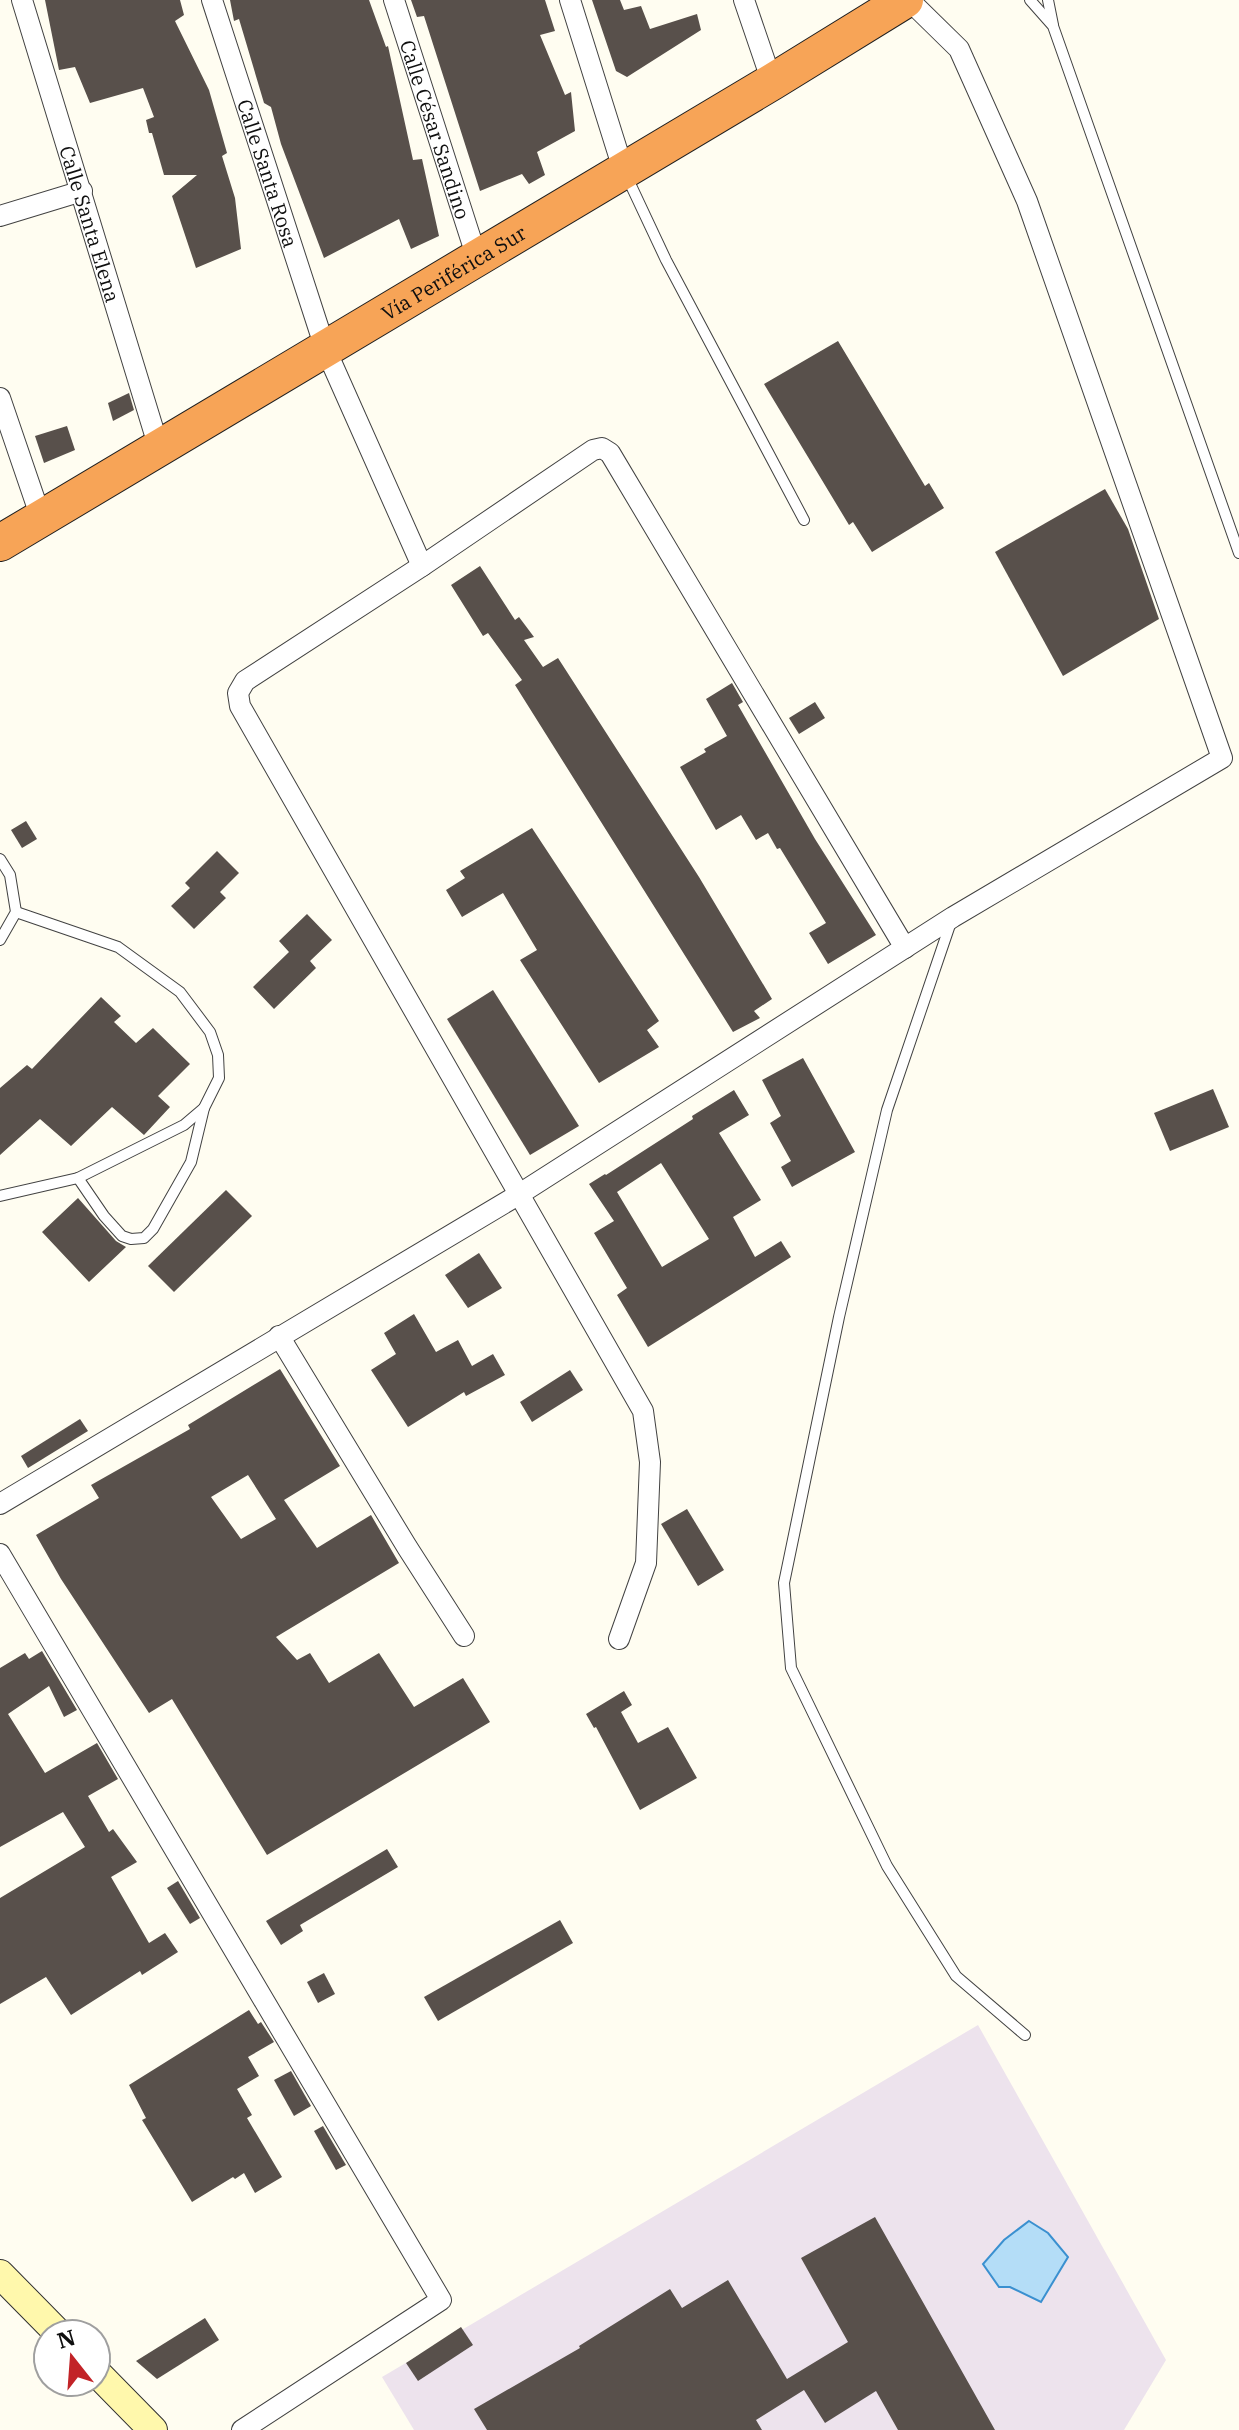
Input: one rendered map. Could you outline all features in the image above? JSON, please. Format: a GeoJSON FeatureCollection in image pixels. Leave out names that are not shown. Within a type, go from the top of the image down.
{"type":"FeatureCollection","features":[{"type":"Feature","properties":{"kind":"highway","name":"Vía Periférica Sur"},"geometry":{"type":"LineString","coordinates":[[0,543],[907,0]]}},
{"type":"Feature","properties":{"kind":"street","name":"Calle Santa Elena"},"geometry":{"type":"LineString","coordinates":[[22,0],[159,448]]}},
{"type":"Feature","properties":{"kind":"street","name":"Calle Santa Rosa"},"geometry":{"type":"LineString","coordinates":[[212,0],[325,348],[422,566]]}},
{"type":"Feature","properties":{"kind":"street","name":"Calle César Sandino"},"geometry":{"type":"LineString","coordinates":[[394,0],[477,258]]}},
{"type":"Feature","properties":{"kind":"street"},"geometry":{"type":"LineString","coordinates":[[570,0],[623,169]]}},
{"type":"Feature","properties":{"kind":"street"},"geometry":{"type":"LineString","coordinates":[[744,0],[772,82]]}},
{"type":"Feature","properties":{"kind":"street"},"geometry":{"type":"LineString","coordinates":[[0,1504],[518,1195],[953,917],[1222,758],[1027,201],[959,49],[907,0]]}},
{"type":"Feature","properties":{"kind":"street"},"geometry":{"type":"LineString","coordinates":[[0,216],[82,191]]}},
{"type":"Feature","properties":{"kind":"street"},"geometry":{"type":"LineString","coordinates":[[0,398],[3,420],[41,518]]}},
{"type":"Feature","properties":{"kind":"street"},"geometry":{"type":"LineString","coordinates":[[619,1639],[646,1563],[650,1462],[643,1411],[240,706],[238,693],[245,681],[593,450],[602,448],[610,453],[905,948]]}},
{"type":"Feature","properties":{"kind":"street"},"geometry":{"type":"LineString","coordinates":[[279,1336],[464,1636]]}},
{"type":"Feature","properties":{"kind":"street"},"geometry":{"type":"LineString","coordinates":[[0,1554],[441,2300],[242,2430]]}},
{"type":"Feature","properties":{"kind":"street"},"geometry":{"type":"LineString","coordinates":[[0,2274],[43,2318]]}},
{"type":"Feature","properties":{"kind":"street"},"geometry":{"type":"LineString","coordinates":[[112,2388],[153,2430]]}},
{"type":"Feature","properties":{"kind":"lane"},"geometry":{"type":"LineString","coordinates":[[1030,0],[1053,26]]}},
{"type":"Feature","properties":{"kind":"lane"},"geometry":{"type":"LineString","coordinates":[[1048,0],[1053,26],[1239,553]]}},
{"type":"Feature","properties":{"kind":"lane"},"geometry":{"type":"LineString","coordinates":[[623,169],[666,260],[804,520]]}},
{"type":"Feature","properties":{"kind":"lane"},"geometry":{"type":"LineString","coordinates":[[0,859],[10,875],[16,912],[0,940]]}},
{"type":"Feature","properties":{"kind":"lane"},"geometry":{"type":"LineString","coordinates":[[16,912],[118,947],[180,992],[210,1032],[218,1055],[219,1078],[204,1108],[191,1162],[153,1229],[144,1238],[122,1236],[78,1178]]}},
{"type":"Feature","properties":{"kind":"lane"},"geometry":{"type":"LineString","coordinates":[[953,917],[887,1110],[839,1317],[784,1583],[791,1668],[887,1866],[956,1976],[1025,2035]]}},
{"type":"Feature","properties":{"kind":"lane"},"geometry":{"type":"LineString","coordinates":[[0,1196],[78,1178],[184,1125],[204,1108]]}},
{"type":"Feature","properties":{"kind":"shaded area"},"geometry":{"type":"Polygon","coordinates":[[[978,2025],[1166,2360],[1124,2430],[414,2430],[382,2377],[978,2025]]]}},
{"type":"Feature","properties":{"kind":"water"},"geometry":{"type":"Polygon","coordinates":[[[1029,2221],[1048,2233],[1068,2257],[1041,2302],[1010,2287],[999,2287],[983,2264],[1004,2240],[1029,2221]]]}},
{"type":"Feature","properties":{"kind":"building"},"geometry":{"type":"Polygon","coordinates":[[[45,0],[180,0],[184,15],[175,21],[209,90],[227,153],[222,156],[235,198],[241,249],[196,268],[172,196],[197,175],[164,175],[152,133],[149,133],[146,120],[154,117],[143,88],[90,103],[75,67],[59,70],[45,0]]]}},
{"type":"Feature","properties":{"kind":"building"},"geometry":{"type":"Polygon","coordinates":[[[230,0],[369,0],[388,46],[413,160],[422,159],[439,236],[411,249],[399,219],[324,258],[281,144],[271,107],[264,103],[239,19],[234,21],[230,0]]]}},
{"type":"Feature","properties":{"kind":"building"},"geometry":{"type":"Polygon","coordinates":[[[411,0],[545,0],[555,31],[540,35],[565,95],[571,92],[575,131],[537,152],[545,175],[529,184],[522,174],[480,191],[424,16],[417,17],[411,0]]]}},
{"type":"Feature","properties":{"kind":"building"},"geometry":{"type":"Polygon","coordinates":[[[592,0],[620,0],[624,10],[641,6],[650,29],[697,14],[701,30],[627,77],[616,71],[592,0]]]}},
{"type":"Feature","properties":{"kind":"building"},"geometry":{"type":"Polygon","coordinates":[[[838,341],[925,486],[929,483],[944,508],[872,552],[853,522],[849,525],[764,384],[838,341]]]}},
{"type":"Feature","properties":{"kind":"building"},"geometry":{"type":"Polygon","coordinates":[[[129,393],[134,410],[113,421],[108,403],[129,393]]]}},
{"type":"Feature","properties":{"kind":"building"},"geometry":{"type":"Polygon","coordinates":[[[67,426],[75,450],[44,463],[35,436],[67,426]]]}},
{"type":"Feature","properties":{"kind":"building"},"geometry":{"type":"Polygon","coordinates":[[[1105,489],[1128,529],[1159,619],[1063,676],[995,552],[1105,489]]]}},
{"type":"Feature","properties":{"kind":"building"},"geometry":{"type":"Polygon","coordinates":[[[480,566],[515,620],[519,617],[534,637],[524,640],[543,667],[558,658],[699,877],[772,999],[754,1011],[760,1018],[733,1032],[515,685],[522,680],[488,633],[483,636],[451,585],[480,566]]]}},
{"type":"Feature","properties":{"kind":"building"},"geometry":{"type":"Polygon","coordinates":[[[732,683],[743,702],[738,705],[815,839],[876,935],[828,964],[809,933],[826,923],[780,848],[777,849],[768,833],[756,840],[741,815],[716,830],[680,767],[727,736],[706,699],[732,683]]]}},
{"type":"Feature","properties":{"kind":"building"},"geometry":{"type":"Polygon","coordinates":[[[815,702],[825,718],[799,734],[789,718],[815,702]]]}},
{"type":"Feature","properties":{"kind":"building"},"geometry":{"type":"Polygon","coordinates":[[[26,821],[37,839],[22,848],[11,830],[26,821]]]}},
{"type":"Feature","properties":{"kind":"building"},"geometry":{"type":"Polygon","coordinates":[[[532,828],[659,1021],[647,1030],[659,1047],[599,1083],[520,960],[537,950],[503,893],[462,917],[446,890],[465,878],[460,871],[532,828]]]}},
{"type":"Feature","properties":{"kind":"building"},"geometry":{"type":"Polygon","coordinates":[[[217,851],[239,873],[220,892],[226,898],[194,929],[171,906],[190,888],[185,883],[217,851]]]}},
{"type":"Feature","properties":{"kind":"building"},"geometry":{"type":"Polygon","coordinates":[[[307,914],[332,940],[310,961],[316,968],[274,1009],[253,987],[289,952],[279,941],[307,914]]]}},
{"type":"Feature","properties":{"kind":"building"},"geometry":{"type":"Polygon","coordinates":[[[493,990],[579,1126],[530,1155],[447,1019],[493,990]]]}},
{"type":"Feature","properties":{"kind":"building"},"geometry":{"type":"Polygon","coordinates":[[[101,997],[121,1016],[114,1022],[136,1043],[153,1028],[190,1064],[158,1096],[170,1107],[144,1135],[112,1107],[71,1146],[40,1119],[0,1155],[0,1088],[27,1065],[32,1069],[101,997]]]}},
{"type":"Feature","properties":{"kind":"building"},"geometry":{"type":"Polygon","coordinates":[[[803,1058],[855,1152],[792,1187],[781,1167],[791,1161],[770,1123],[781,1116],[762,1080],[803,1058]]]}},
{"type":"Feature","properties":{"kind":"building"},"geometry":{"type":"Polygon","coordinates":[[[1213,1089],[1229,1127],[1170,1151],[1154,1113],[1213,1089]]]}},
{"type":"Feature","properties":{"kind":"building"},"geometry":{"type":"Polygon","coordinates":[[[734,1090],[749,1115],[719,1133],[761,1200],[733,1217],[755,1257],[781,1241],[791,1257],[648,1347],[617,1295],[627,1288],[594,1233],[614,1221],[589,1184],[693,1119],[692,1116],[734,1090]],[[661,1163],[617,1192],[662,1267],[709,1239],[661,1163]]]}},
{"type":"Feature","properties":{"kind":"building"},"geometry":{"type":"Polygon","coordinates":[[[226,1190],[252,1216],[174,1292],[148,1266],[226,1190]]]}},
{"type":"Feature","properties":{"kind":"building"},"geometry":{"type":"Polygon","coordinates":[[[78,1198],[116,1241],[126,1247],[89,1282],[42,1232],[78,1198]]]}},
{"type":"Feature","properties":{"kind":"building"},"geometry":{"type":"Polygon","coordinates":[[[479,1253],[502,1288],[468,1308],[445,1275],[479,1253]]]}},
{"type":"Feature","properties":{"kind":"building"},"geometry":{"type":"Polygon","coordinates":[[[414,1314],[436,1352],[458,1340],[472,1366],[493,1354],[505,1375],[466,1396],[464,1392],[408,1427],[371,1370],[396,1354],[384,1333],[414,1314]]]}},
{"type":"Feature","properties":{"kind":"building"},"geometry":{"type":"Polygon","coordinates":[[[280,1369],[340,1466],[284,1500],[317,1548],[371,1515],[399,1563],[276,1637],[297,1660],[310,1653],[329,1683],[379,1653],[414,1707],[463,1678],[490,1722],[267,1855],[172,1699],[149,1713],[61,1579],[36,1535],[99,1498],[91,1485],[190,1429],[188,1425],[280,1369]],[[248,1475],[211,1497],[241,1539],[276,1519],[248,1475]]]}},
{"type":"Feature","properties":{"kind":"building"},"geometry":{"type":"Polygon","coordinates":[[[570,1370],[583,1390],[532,1422],[520,1402],[570,1370]]]}},
{"type":"Feature","properties":{"kind":"building"},"geometry":{"type":"Polygon","coordinates":[[[80,1419],[88,1431],[28,1468],[21,1456],[80,1419]]]}},
{"type":"Feature","properties":{"kind":"building"},"geometry":{"type":"Polygon","coordinates":[[[687,1509],[724,1570],[698,1586],[661,1524],[687,1509]]]}},
{"type":"Feature","properties":{"kind":"building"},"geometry":{"type":"Polygon","coordinates":[[[42,1651],[77,1710],[64,1717],[49,1686],[8,1714],[45,1773],[97,1743],[118,1779],[88,1796],[109,1832],[113,1829],[137,1862],[111,1877],[149,1943],[165,1933],[178,1952],[142,1975],[140,1971],[71,2015],[46,1977],[0,2004],[0,1898],[85,1847],[63,1812],[0,1847],[0,1668],[25,1653],[29,1659],[42,1651]]]}},
{"type":"Feature","properties":{"kind":"building"},"geometry":{"type":"Polygon","coordinates":[[[624,1691],[632,1705],[621,1712],[638,1743],[668,1727],[697,1778],[640,1810],[586,1714],[624,1691]]]}},
{"type":"Feature","properties":{"kind":"building"},"geometry":{"type":"Polygon","coordinates":[[[387,1849],[398,1867],[300,1925],[303,1931],[281,1945],[266,1921],[387,1849]]]}},
{"type":"Feature","properties":{"kind":"building"},"geometry":{"type":"Polygon","coordinates":[[[178,1881],[200,1918],[190,1924],[167,1888],[178,1881]]]}},
{"type":"Feature","properties":{"kind":"building"},"geometry":{"type":"Polygon","coordinates":[[[560,1920],[573,1943],[438,2021],[424,1997],[560,1920]]]}},
{"type":"Feature","properties":{"kind":"building"},"geometry":{"type":"Polygon","coordinates":[[[324,1973],[335,1994],[318,2003],[307,1982],[324,1973]]]}},
{"type":"Feature","properties":{"kind":"building"},"geometry":{"type":"Polygon","coordinates":[[[249,2010],[274,2042],[248,2057],[259,2076],[237,2089],[252,2115],[247,2118],[282,2177],[255,2193],[244,2173],[192,2202],[142,2120],[146,2118],[129,2085],[249,2010]]]}},
{"type":"Feature","properties":{"kind":"building"},"geometry":{"type":"Polygon","coordinates":[[[291,2071],[311,2106],[294,2116],[274,2080],[291,2071]]]}},
{"type":"Feature","properties":{"kind":"building"},"geometry":{"type":"Polygon","coordinates":[[[323,2126],[346,2165],[336,2170],[314,2131],[323,2126]]]}},
{"type":"Feature","properties":{"kind":"building"},"geometry":{"type":"Polygon","coordinates":[[[875,2217],[995,2430],[898,2430],[876,2391],[825,2423],[804,2390],[756,2420],[762,2430],[487,2430],[474,2409],[580,2348],[670,2289],[682,2308],[728,2280],[787,2379],[848,2342],[801,2258],[875,2217]]]}},
{"type":"Feature","properties":{"kind":"building"},"geometry":{"type":"Polygon","coordinates":[[[205,2318],[219,2340],[157,2379],[136,2361],[205,2318]]]}},
{"type":"Feature","properties":{"kind":"building"},"geometry":{"type":"Polygon","coordinates":[[[461,2327],[473,2345],[418,2381],[406,2363],[461,2327]]]}}]}
